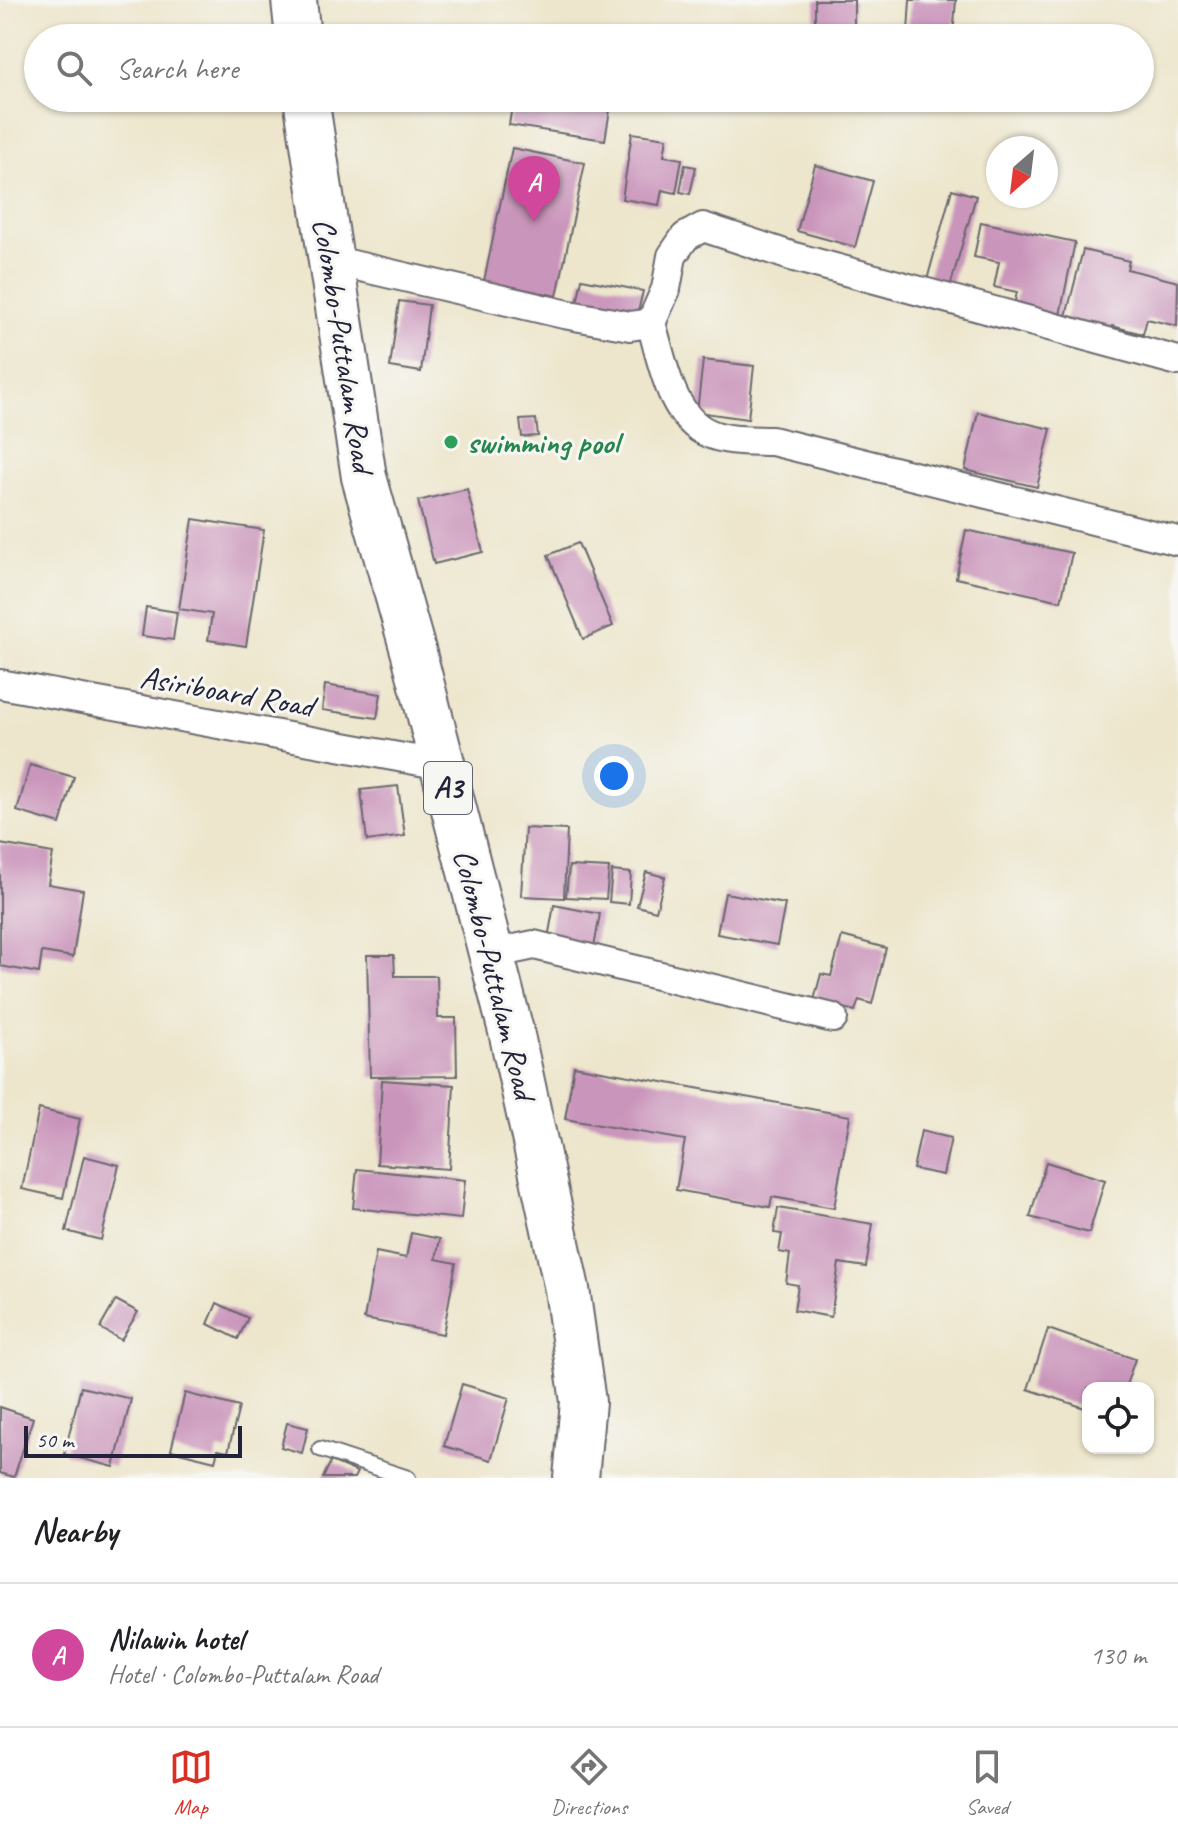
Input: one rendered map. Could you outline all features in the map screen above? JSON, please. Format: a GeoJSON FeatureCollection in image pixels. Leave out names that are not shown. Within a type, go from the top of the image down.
{"type":"FeatureCollection","features":[{"type":"Feature","properties":{"kind":"highway"},"geometry":{"type":"LineString","coordinates":[[294,0],[297,24]]}},
{"type":"Feature","properties":{"kind":"highway","name":"Colombo-Puttalam Road"},"geometry":{"type":"LineString","coordinates":[[308,112],[364,477],[511,1031],[567,1289],[583,1402],[576,1478]]}},
{"type":"Feature","properties":{"kind":"street"},"geometry":{"type":"LineString","coordinates":[[1178,361],[794,257],[703,227],[685,237],[672,256],[666,289],[651,323],[672,389],[687,417],[709,433],[737,439],[772,441],[1178,541]]}},
{"type":"Feature","properties":{"kind":"street"},"geometry":{"type":"LineString","coordinates":[[331,260],[564,314],[630,326],[651,323]]}},
{"type":"Feature","properties":{"kind":"street","name":"Asiriboard Road"},"geometry":{"type":"LineString","coordinates":[[0,684],[442,765]]}},
{"type":"Feature","properties":{"kind":"street"},"geometry":{"type":"LineString","coordinates":[[491,954],[534,945],[833,1018]]}},
{"type":"Feature","properties":{"kind":"lane"},"geometry":{"type":"LineString","coordinates":[[320,1449],[408,1478]]}},
{"type":"Feature","properties":{"kind":"building"},"geometry":{"type":"Polygon","coordinates":[[[815,0],[854,0],[854,24],[815,24],[815,0]]]}},
{"type":"Feature","properties":{"kind":"building"},"geometry":{"type":"Polygon","coordinates":[[[910,0],[956,0],[954,24],[908,24],[910,0]]]}},
{"type":"Feature","properties":{"kind":"building"},"geometry":{"type":"Polygon","coordinates":[[[511,112],[610,112],[605,140],[509,125],[511,112]]]}},
{"type":"Feature","properties":{"kind":"building"},"geometry":{"type":"Polygon","coordinates":[[[632,133],[667,138],[664,156],[682,159],[676,193],[662,190],[659,205],[622,199],[632,133]]]}},
{"type":"Feature","properties":{"kind":"building"},"geometry":{"type":"Polygon","coordinates":[[[512,148],[585,163],[557,296],[484,281],[512,148]]]}},
{"type":"Feature","properties":{"kind":"building"},"geometry":{"type":"Polygon","coordinates":[[[685,165],[696,167],[690,194],[680,192],[685,165]]]}},
{"type":"Feature","properties":{"kind":"building"},"geometry":{"type":"Polygon","coordinates":[[[815,165],[873,181],[855,247],[797,231],[815,165]]]}},
{"type":"Feature","properties":{"kind":"building"},"geometry":{"type":"Polygon","coordinates":[[[952,189],[976,196],[950,287],[927,280],[952,189]]]}},
{"type":"Feature","properties":{"kind":"building"},"geometry":{"type":"Polygon","coordinates":[[[981,222],[1075,242],[1059,320],[1013,310],[1017,292],[994,287],[999,262],[974,257],[981,222]]]}},
{"type":"Feature","properties":{"kind":"building"},"geometry":{"type":"Polygon","coordinates":[[[1083,250],[1129,261],[1127,269],[1178,282],[1177,326],[1147,319],[1143,334],[1112,326],[1109,335],[1064,324],[1083,250]]]}},
{"type":"Feature","properties":{"kind":"building"},"geometry":{"type":"Polygon","coordinates":[[[582,279],[643,291],[636,320],[576,308],[582,279]]]}},
{"type":"Feature","properties":{"kind":"building"},"geometry":{"type":"Polygon","coordinates":[[[399,301],[429,305],[421,372],[390,367],[399,301]]]}},
{"type":"Feature","properties":{"kind":"building"},"geometry":{"type":"Polygon","coordinates":[[[703,360],[754,366],[748,419],[697,412],[703,360]]]}},
{"type":"Feature","properties":{"kind":"building"},"geometry":{"type":"Polygon","coordinates":[[[978,412],[1051,429],[1037,487],[965,470],[978,412]]]}},
{"type":"Feature","properties":{"kind":"building"},"geometry":{"type":"Polygon","coordinates":[[[536,419],[538,436],[522,437],[520,420],[536,419]]]}},
{"type":"Feature","properties":{"kind":"building"},"geometry":{"type":"Polygon","coordinates":[[[467,489],[483,552],[434,564],[418,501],[467,489]]]}},
{"type":"Feature","properties":{"kind":"building"},"geometry":{"type":"Polygon","coordinates":[[[193,519],[264,530],[246,646],[208,640],[212,614],[179,609],[193,519]]]}},
{"type":"Feature","properties":{"kind":"building"},"geometry":{"type":"Polygon","coordinates":[[[966,530],[1072,553],[1061,601],[956,578],[966,530]]]}},
{"type":"Feature","properties":{"kind":"building"},"geometry":{"type":"Polygon","coordinates":[[[578,543],[613,626],[583,639],[548,555],[578,543]]]}},
{"type":"Feature","properties":{"kind":"building"},"geometry":{"type":"Polygon","coordinates":[[[146,607],[177,612],[173,640],[142,636],[146,607]]]}},
{"type":"Feature","properties":{"kind":"building"},"geometry":{"type":"Polygon","coordinates":[[[325,685],[381,694],[377,718],[322,710],[325,685]]]}},
{"type":"Feature","properties":{"kind":"building"},"geometry":{"type":"Polygon","coordinates":[[[30,765],[74,777],[60,824],[17,811],[30,765]]]}},
{"type":"Feature","properties":{"kind":"building"},"geometry":{"type":"Polygon","coordinates":[[[398,786],[405,836],[367,841],[361,790],[398,786]]]}},
{"type":"Feature","properties":{"kind":"building"},"geometry":{"type":"Polygon","coordinates":[[[525,828],[567,830],[564,898],[521,896],[525,828]]]}},
{"type":"Feature","properties":{"kind":"building"},"geometry":{"type":"Polygon","coordinates":[[[0,844],[53,853],[48,884],[83,890],[73,957],[42,952],[39,973],[0,966],[0,844]]]}},
{"type":"Feature","properties":{"kind":"building"},"geometry":{"type":"Polygon","coordinates":[[[569,866],[609,868],[606,899],[566,897],[569,866]]]}},
{"type":"Feature","properties":{"kind":"building"},"geometry":{"type":"Polygon","coordinates":[[[612,871],[631,873],[629,904],[609,902],[612,871]]]}},
{"type":"Feature","properties":{"kind":"building"},"geometry":{"type":"Polygon","coordinates":[[[646,872],[665,877],[656,911],[637,906],[646,872]]]}},
{"type":"Feature","properties":{"kind":"building"},"geometry":{"type":"Polygon","coordinates":[[[725,893],[785,904],[777,945],[717,934],[725,893]]]}},
{"type":"Feature","properties":{"kind":"building"},"geometry":{"type":"Polygon","coordinates":[[[554,905],[600,914],[593,953],[547,944],[554,905]]]}},
{"type":"Feature","properties":{"kind":"building"},"geometry":{"type":"Polygon","coordinates":[[[842,936],[886,948],[872,1004],[859,1000],[855,1011],[814,1000],[821,974],[831,976],[842,936]]]}},
{"type":"Feature","properties":{"kind":"building"},"geometry":{"type":"Polygon","coordinates":[[[367,955],[394,955],[395,976],[437,976],[438,1018],[456,1018],[457,1076],[370,1077],[367,955]]]}},
{"type":"Feature","properties":{"kind":"building"},"geometry":{"type":"Polygon","coordinates":[[[574,1066],[850,1116],[834,1208],[772,1197],[770,1207],[676,1190],[685,1140],[565,1119],[574,1066]]]}},
{"type":"Feature","properties":{"kind":"building"},"geometry":{"type":"Polygon","coordinates":[[[382,1080],[454,1085],[449,1169],[377,1164],[382,1080]]]}},
{"type":"Feature","properties":{"kind":"building"},"geometry":{"type":"Polygon","coordinates":[[[39,1109],[80,1119],[63,1198],[22,1189],[39,1109]]]}},
{"type":"Feature","properties":{"kind":"building"},"geometry":{"type":"Polygon","coordinates":[[[921,1131],[951,1138],[943,1175],[913,1169],[921,1131]]]}},
{"type":"Feature","properties":{"kind":"building"},"geometry":{"type":"Polygon","coordinates":[[[84,1156],[119,1165],[101,1240],[66,1231],[84,1156]]]}},
{"type":"Feature","properties":{"kind":"building"},"geometry":{"type":"Polygon","coordinates":[[[1046,1162],[1105,1180],[1089,1233],[1030,1217],[1046,1162]]]}},
{"type":"Feature","properties":{"kind":"building"},"geometry":{"type":"Polygon","coordinates":[[[357,1169],[465,1180],[461,1219],[353,1208],[357,1169]]]}},
{"type":"Feature","properties":{"kind":"building"},"geometry":{"type":"Polygon","coordinates":[[[778,1208],[873,1224],[866,1267],[839,1263],[831,1317],[794,1310],[798,1285],[786,1283],[790,1254],[779,1252],[782,1234],[774,1233],[778,1208]]]}},
{"type":"Feature","properties":{"kind":"building"},"geometry":{"type":"Polygon","coordinates":[[[411,1233],[440,1239],[436,1259],[456,1263],[443,1334],[364,1319],[376,1252],[406,1258],[411,1233]]]}},
{"type":"Feature","properties":{"kind":"building"},"geometry":{"type":"Polygon","coordinates":[[[116,1300],[138,1312],[121,1340],[100,1328],[116,1300]]]}},
{"type":"Feature","properties":{"kind":"building"},"geometry":{"type":"Polygon","coordinates":[[[217,1303],[248,1318],[238,1339],[208,1324],[217,1303]]]}},
{"type":"Feature","properties":{"kind":"building"},"geometry":{"type":"Polygon","coordinates":[[[1048,1329],[1135,1359],[1127,1382],[1082,1382],[1082,1407],[1028,1389],[1048,1329]]]}},
{"type":"Feature","properties":{"kind":"building"},"geometry":{"type":"Polygon","coordinates":[[[462,1384],[509,1398],[491,1460],[444,1446],[462,1384]]]}},
{"type":"Feature","properties":{"kind":"building"},"geometry":{"type":"Polygon","coordinates":[[[81,1387],[131,1399],[114,1467],[64,1454],[81,1387]]]}},
{"type":"Feature","properties":{"kind":"building"},"geometry":{"type":"Polygon","coordinates":[[[185,1393],[239,1407],[228,1452],[218,1450],[215,1461],[171,1450],[185,1393]]]}},
{"type":"Feature","properties":{"kind":"building"},"geometry":{"type":"Polygon","coordinates":[[[0,1407],[33,1418],[14,1477],[0,1473],[0,1407]]]}},
{"type":"Feature","properties":{"kind":"building"},"geometry":{"type":"Polygon","coordinates":[[[287,1423],[308,1428],[302,1453],[281,1447],[287,1423]]]}},
{"type":"Feature","properties":{"kind":"building"},"geometry":{"type":"Polygon","coordinates":[[[331,1461],[357,1472],[354,1478],[323,1478],[331,1461]]]}},
{"type":"Feature","properties":{"kind":"place","name":"Nilawin hotel"},"geometry":{"type":"Point","coordinates":[534,222]}},
{"type":"Feature","properties":{"kind":"place","name":"swimming pool"},"geometry":{"type":"Point","coordinates":[451,442]}}]}
